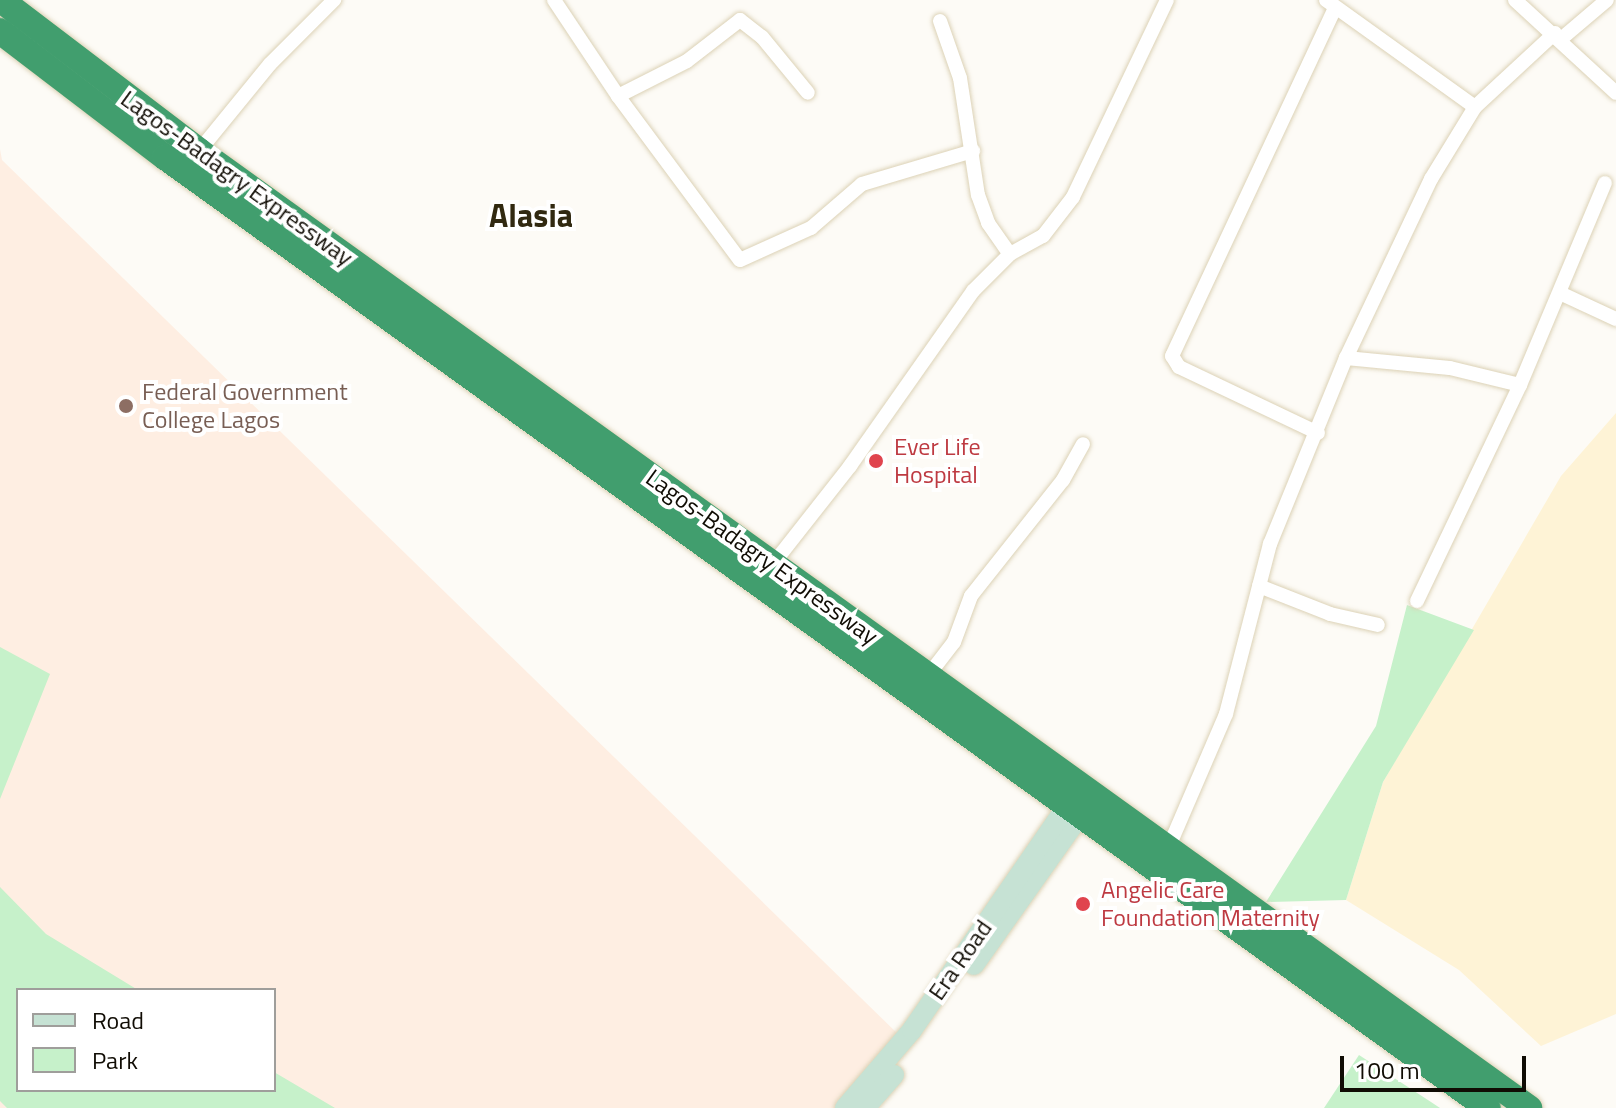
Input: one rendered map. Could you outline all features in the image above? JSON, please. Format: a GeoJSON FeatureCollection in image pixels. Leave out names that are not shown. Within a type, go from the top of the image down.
{"type":"FeatureCollection","features":[{"type":"Feature","properties":{"kind":"highway","name":"Lagos-Badagry Expressway"},"geometry":{"type":"LineString","coordinates":[[1,0],[199,151],[1167,851],[1529,1108]]}},
{"type":"Feature","properties":{"kind":"highway","name":"Lagos-Badagry Expressway"},"geometry":{"type":"LineString","coordinates":[[0,31],[165,157],[1488,1108]]}},
{"type":"Feature","properties":{"kind":"main road","name":"Era Road"},"geometry":{"type":"LineString","coordinates":[[845,1108],[912,1030],[1074,810]]}},
{"type":"Feature","properties":{"kind":"main road"},"geometry":{"type":"LineString","coordinates":[[865,1108],[921,1040],[1074,810]]}},
{"type":"Feature","properties":{"kind":"street"},"geometry":{"type":"LineString","coordinates":[[199,151],[280,53],[334,0]]}},
{"type":"Feature","properties":{"kind":"street"},"geometry":{"type":"LineString","coordinates":[[554,0],[618,96],[735,257],[744,261],[811,228],[862,184],[973,151]]}},
{"type":"Feature","properties":{"kind":"street"},"geometry":{"type":"LineString","coordinates":[[773,564],[850,466],[973,291],[1010,254],[1043,236],[1073,197],[1167,0]]}},
{"type":"Feature","properties":{"kind":"street"},"geometry":{"type":"LineString","coordinates":[[1515,0],[1558,36],[1616,93]]}},
{"type":"Feature","properties":{"kind":"street"},"geometry":{"type":"LineString","coordinates":[[1530,11],[1541,0]]}},
{"type":"Feature","properties":{"kind":"street"},"geometry":{"type":"LineString","coordinates":[[1167,851],[1200,786],[1226,714],[1270,544],[1318,433],[1346,358],[1431,179],[1475,107],[1558,36],[1607,0]]}},
{"type":"Feature","properties":{"kind":"street"},"geometry":{"type":"LineString","coordinates":[[1318,433],[1179,367],[1172,356],[1330,4],[1475,107]]}},
{"type":"Feature","properties":{"kind":"street"},"geometry":{"type":"LineString","coordinates":[[618,96],[687,61],[740,20],[762,37],[808,93]]}},
{"type":"Feature","properties":{"kind":"street"},"geometry":{"type":"LineString","coordinates":[[940,21],[960,78],[988,223],[1010,254]]}},
{"type":"Feature","properties":{"kind":"street"},"geometry":{"type":"LineString","coordinates":[[1417,601],[1520,385],[1605,183]]}},
{"type":"Feature","properties":{"kind":"street"},"geometry":{"type":"LineString","coordinates":[[1560,293],[1616,319]]}},
{"type":"Feature","properties":{"kind":"street"},"geometry":{"type":"LineString","coordinates":[[1346,358],[1450,368],[1520,385]]}},
{"type":"Feature","properties":{"kind":"street"},"geometry":{"type":"LineString","coordinates":[[927,677],[954,642],[971,596],[1063,480],[1083,444]]}},
{"type":"Feature","properties":{"kind":"street"},"geometry":{"type":"LineString","coordinates":[[1259,586],[1330,614],[1378,625]]}},
{"type":"Feature","properties":{"kind":"shaded area","name":"Federal Government College Lagos"},"geometry":{"type":"Polygon","coordinates":[[[0,149],[2,160],[900,1036],[835,1108],[0,1108],[0,149]]]}},
{"type":"Feature","properties":{"kind":"shaded area"},"geometry":{"type":"Polygon","coordinates":[[[1616,413],[1616,1014],[1541,1046],[1459,970],[1346,900],[1383,782],[1561,476],[1616,413]]]}},
{"type":"Feature","properties":{"kind":"green space"},"geometry":{"type":"Polygon","coordinates":[[[1407,605],[1474,630],[1383,782],[1346,900],[1266,902],[1376,726],[1407,605]]]}},
{"type":"Feature","properties":{"kind":"green space"},"geometry":{"type":"Polygon","coordinates":[[[0,647],[50,674],[0,799],[0,647]]]}},
{"type":"Feature","properties":{"kind":"green space"},"geometry":{"type":"Polygon","coordinates":[[[0,887],[46,934],[135,988],[16,988],[16,1092],[276,1092],[276,1073],[335,1108],[7,1108],[0,1101],[0,887]]]}},
{"type":"Feature","properties":{"kind":"green space"},"geometry":{"type":"Polygon","coordinates":[[[1359,1055],[1431,1102],[1440,1108],[1324,1108],[1359,1055]]]}},
{"type":"Feature","properties":{"kind":"place","name":"Federal Government College Lagos"},"geometry":{"type":"Point","coordinates":[126,406]}},
{"type":"Feature","properties":{"kind":"place","name":"Ever Life Hospital"},"geometry":{"type":"Point","coordinates":[876,461]}},
{"type":"Feature","properties":{"kind":"place","name":"Angelic Care Foundation Maternity"},"geometry":{"type":"Point","coordinates":[1083,904]}},
{"type":"Feature","properties":{"kind":"district","name":"Alasia"},"geometry":{"type":"Point","coordinates":[531,215]}}]}
